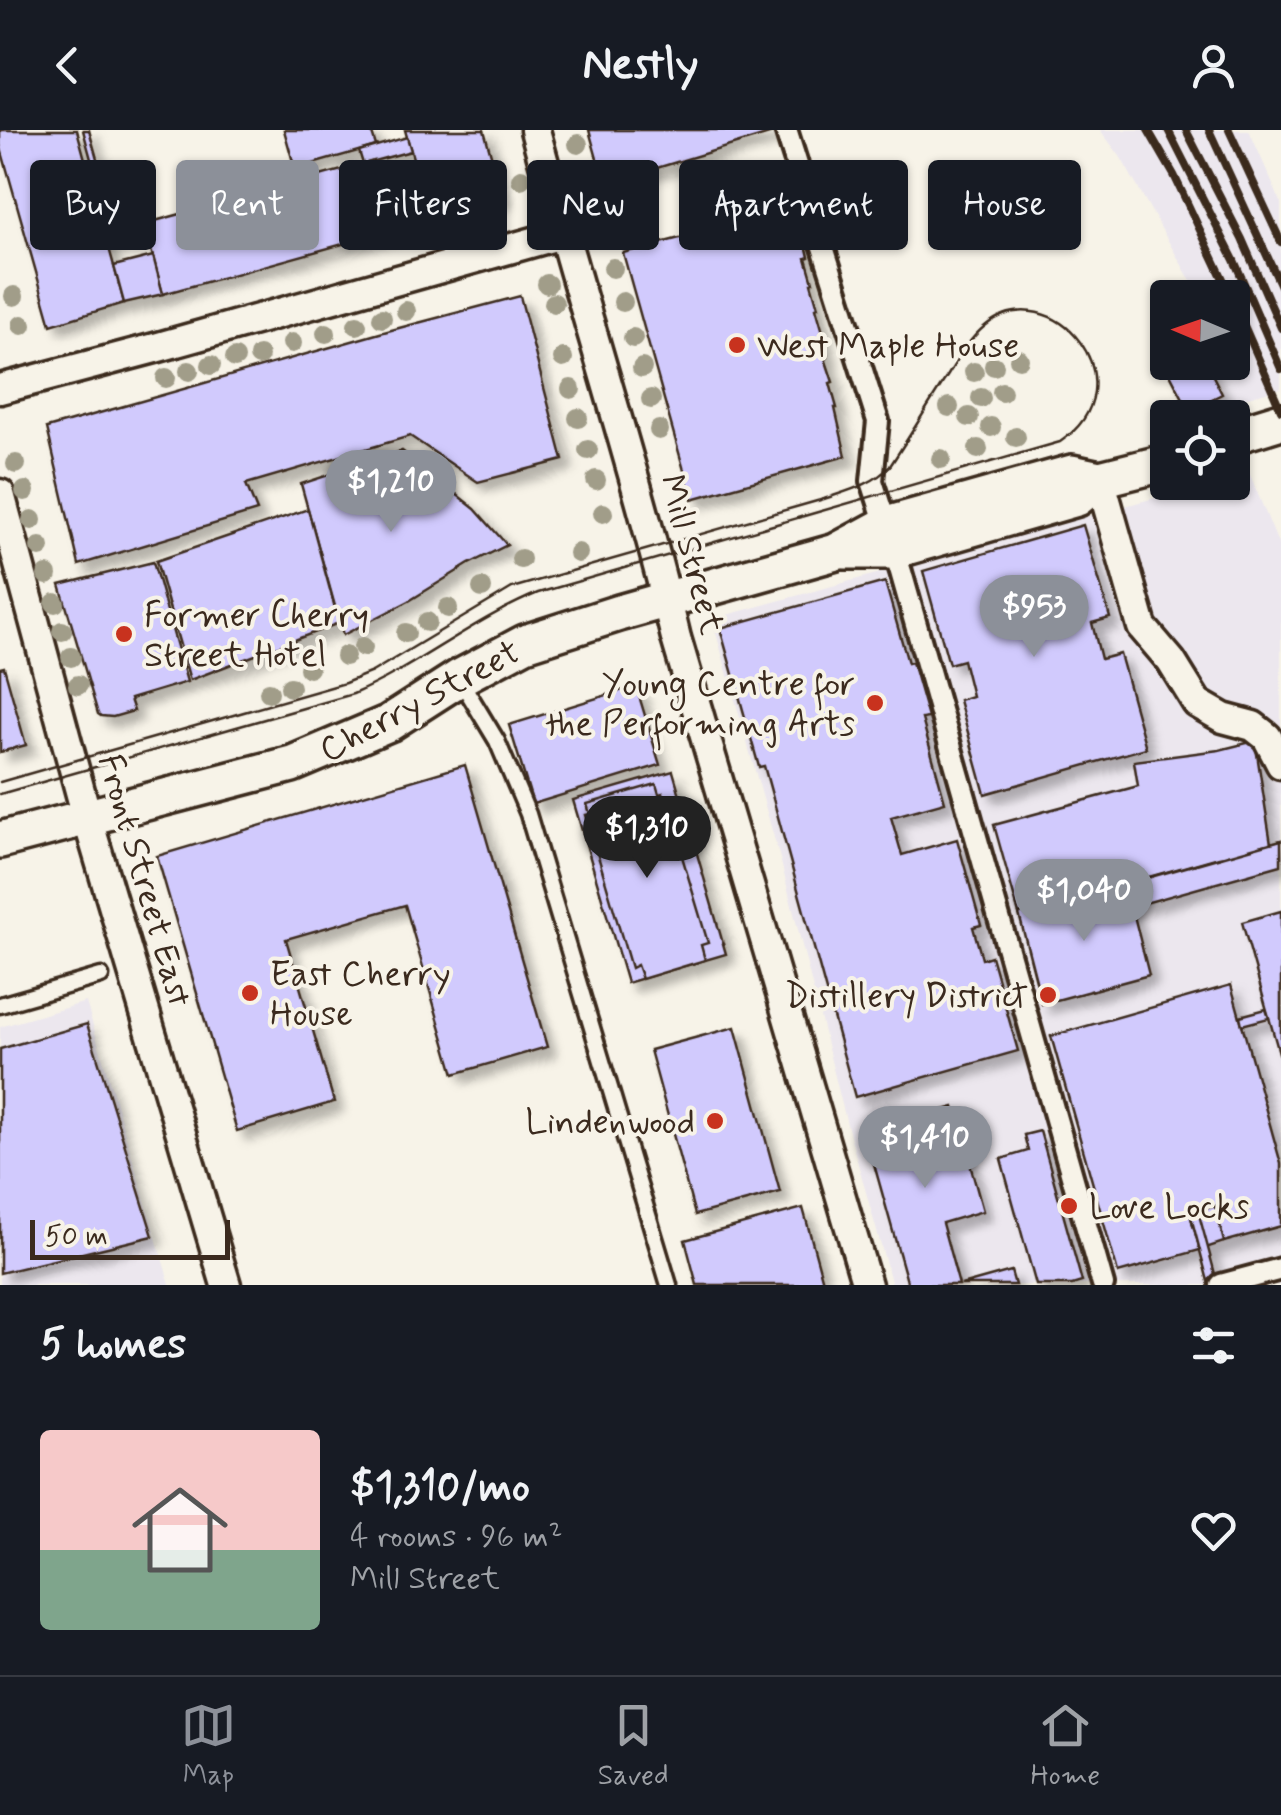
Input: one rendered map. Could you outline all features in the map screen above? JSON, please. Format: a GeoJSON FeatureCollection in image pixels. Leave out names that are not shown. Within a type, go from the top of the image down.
{"type":"FeatureCollection","features":[{"type":"Feature","properties":{"kind":"street","name":"Mill Street"},"geometry":{"type":"LineString","coordinates":[[535,130],[543,160]]}},
{"type":"Feature","properties":{"kind":"street"},"geometry":{"type":"LineString","coordinates":[[786,130],[878,420],[872,480],[1103,1285]]}},
{"type":"Feature","properties":{"kind":"street"},"geometry":{"type":"LineString","coordinates":[[0,389],[527,244]]}},
{"type":"Feature","properties":{"kind":"street","name":"Mill Street"},"geometry":{"type":"LineString","coordinates":[[567,250],[867,1285]]}},
{"type":"Feature","properties":{"kind":"street"},"geometry":{"type":"LineString","coordinates":[[1250,430],[1281,421]]}},
{"type":"Feature","properties":{"kind":"street"},"geometry":{"type":"LineString","coordinates":[[1250,454],[1281,446]]}},
{"type":"Feature","properties":{"kind":"street","name":"Cherry Street"},"geometry":{"type":"LineString","coordinates":[[0,840],[292,764],[389,723],[459,678],[525,643],[836,552],[1078,498],[1100,478],[1150,466]]}},
{"type":"Feature","properties":{"kind":"street"},"geometry":{"type":"LineString","coordinates":[[1100,478],[1142,627],[1171,661],[1197,703],[1223,718],[1253,726],[1267,737],[1281,764]]}},
{"type":"Feature","properties":{"kind":"street","name":"Front Street East"},"geometry":{"type":"LineString","coordinates":[[0,494],[87,817],[226,1285]]}},
{"type":"Feature","properties":{"kind":"street"},"geometry":{"type":"LineString","coordinates":[[1221,1285],[1281,1269]]}},
{"type":"Feature","properties":{"kind":"lane"},"geometry":{"type":"LineString","coordinates":[[459,678],[497,742],[528,814],[668,1285]]}},
{"type":"Feature","properties":{"kind":"lane"},"geometry":{"type":"LineString","coordinates":[[0,1005],[101,976]]}},
{"type":"Feature","properties":{"kind":"shaded area"},"geometry":{"type":"Polygon","coordinates":[[[1100,130],[1249,130],[1281,203],[1281,388],[1237,400],[1204,400],[1194,380],[1250,380],[1250,280],[1190,280],[1120,156],[1100,130]]]}},
{"type":"Feature","properties":{"kind":"shaded area","name":"Distillery District"},"geometry":{"type":"Polygon","coordinates":[[[1250,474],[1281,551],[1281,1285],[892,1285],[781,862],[712,619],[1150,499],[1250,500],[1250,474]]]}},
{"type":"Feature","properties":{"kind":"shaded area"},"geometry":{"type":"Polygon","coordinates":[[[86,1002],[170,1285],[0,1285],[0,1027],[86,1002]]]}},
{"type":"Feature","properties":{"kind":"building"},"geometry":{"type":"Polygon","coordinates":[[[0,130],[77,130],[85,160],[30,160],[30,250],[110,250],[124,303],[51,325],[0,145],[0,130]]]}},
{"type":"Feature","properties":{"kind":"building"},"geometry":{"type":"Polygon","coordinates":[[[83,130],[89,130],[97,160],[91,160],[83,130]]]}},
{"type":"Feature","properties":{"kind":"building"},"geometry":{"type":"Polygon","coordinates":[[[284,130],[371,130],[376,146],[319,162],[292,160],[284,130]]]}},
{"type":"Feature","properties":{"kind":"building"},"geometry":{"type":"Polygon","coordinates":[[[405,130],[484,130],[492,160],[413,160],[405,130]]]}},
{"type":"Feature","properties":{"kind":"building"},"geometry":{"type":"Polygon","coordinates":[[[589,130],[776,132],[659,167],[659,160],[597,160],[589,130]]]}},
{"type":"Feature","properties":{"kind":"building"},"geometry":{"type":"Polygon","coordinates":[[[407,137],[411,151],[362,160],[359,151],[407,137]]]}},
{"type":"Feature","properties":{"kind":"building"},"geometry":{"type":"Polygon","coordinates":[[[339,171],[339,245],[163,294],[151,250],[156,250],[156,221],[176,215],[176,250],[319,250],[319,176],[339,171]]]}},
{"type":"Feature","properties":{"kind":"building","name":"West Maple House"},"geometry":{"type":"Polygon","coordinates":[[[679,238],[679,250],[807,250],[846,456],[692,499],[623,253],[659,250],[659,243],[679,238]]]}},
{"type":"Feature","properties":{"kind":"building"},"geometry":{"type":"Polygon","coordinates":[[[153,256],[163,294],[124,303],[114,266],[153,256]]]}},
{"type":"Feature","properties":{"kind":"building"},"geometry":{"type":"Polygon","coordinates":[[[520,296],[563,460],[478,482],[410,436],[246,484],[257,511],[79,565],[47,428],[520,296]]]}},
{"type":"Feature","properties":{"kind":"building"},"geometry":{"type":"Polygon","coordinates":[[[1173,380],[1215,380],[1222,394],[1210,400],[1184,400],[1173,380]]]}},
{"type":"Feature","properties":{"kind":"building"},"geometry":{"type":"Polygon","coordinates":[[[402,451],[475,509],[507,545],[343,635],[301,484],[402,451]]]}},
{"type":"Feature","properties":{"kind":"building"},"geometry":{"type":"Polygon","coordinates":[[[308,509],[339,623],[190,680],[156,561],[308,509]]]}},
{"type":"Feature","properties":{"kind":"building"},"geometry":{"type":"Polygon","coordinates":[[[1083,525],[1110,618],[1092,623],[1101,659],[1120,654],[1146,748],[985,794],[959,700],[972,696],[963,660],[949,664],[923,571],[1083,525]]]}},
{"type":"Feature","properties":{"kind":"building","name":"Former Cherry Street Hotel"},"geometry":{"type":"Polygon","coordinates":[[[153,562],[187,682],[130,699],[134,711],[101,716],[60,585],[153,562]]]}},
{"type":"Feature","properties":{"kind":"building"},"geometry":{"type":"Polygon","coordinates":[[[885,582],[928,718],[922,719],[945,802],[891,817],[902,855],[957,839],[981,925],[973,927],[982,959],[991,956],[1018,1051],[855,1097],[764,766],[759,767],[720,628],[885,582]]]}},
{"type":"Feature","properties":{"kind":"building"},"geometry":{"type":"Polygon","coordinates":[[[4,667],[26,745],[0,752],[0,668],[4,667]]]}},
{"type":"Feature","properties":{"kind":"building"},"geometry":{"type":"Polygon","coordinates":[[[636,686],[660,765],[533,804],[509,725],[636,686]]]}},
{"type":"Feature","properties":{"kind":"building"},"geometry":{"type":"Polygon","coordinates":[[[1255,741],[1272,850],[1219,857],[1019,914],[994,825],[1138,786],[1134,761],[1219,750],[1255,741]]]}},
{"type":"Feature","properties":{"kind":"building","name":"East Cherry House"},"geometry":{"type":"Polygon","coordinates":[[[465,765],[547,1047],[454,1074],[405,905],[286,939],[334,1102],[237,1131],[157,856],[465,765]]]}},
{"type":"Feature","properties":{"kind":"building"},"geometry":{"type":"Polygon","coordinates":[[[673,771],[726,954],[627,983],[573,800],[673,771]]]}},
{"type":"Feature","properties":{"kind":"building"},"geometry":{"type":"Polygon","coordinates":[[[656,784],[659,794],[663,793],[708,943],[701,945],[705,960],[642,979],[637,965],[631,968],[586,815],[590,814],[587,804],[656,784]]]}},
{"type":"Feature","properties":{"kind":"building"},"geometry":{"type":"Polygon","coordinates":[[[1281,840],[1281,865],[1131,907],[1126,884],[1281,840]]]}},
{"type":"Feature","properties":{"kind":"building"},"geometry":{"type":"Polygon","coordinates":[[[1126,884],[1149,975],[1042,1004],[1019,914],[1126,884]]]}},
{"type":"Feature","properties":{"kind":"building"},"geometry":{"type":"Polygon","coordinates":[[[1281,911],[1281,1060],[1242,922],[1281,911]]]}},
{"type":"Feature","properties":{"kind":"building"},"geometry":{"type":"Polygon","coordinates":[[[1231,985],[1281,1164],[1281,1226],[1224,1242],[1215,1206],[1190,1213],[1200,1250],[1118,1273],[1051,1036],[1231,985]]]}},
{"type":"Feature","properties":{"kind":"building"},"geometry":{"type":"Polygon","coordinates":[[[1266,1009],[1269,1018],[1242,1025],[1240,1016],[1266,1009]]]}},
{"type":"Feature","properties":{"kind":"building"},"geometry":{"type":"Polygon","coordinates":[[[87,1024],[153,1236],[0,1273],[0,1049],[87,1024]]]}},
{"type":"Feature","properties":{"kind":"building","name":"Lindenwood"},"geometry":{"type":"Polygon","coordinates":[[[735,1027],[780,1192],[695,1215],[650,1050],[735,1027]]]}},
{"type":"Feature","properties":{"kind":"building"},"geometry":{"type":"Polygon","coordinates":[[[954,1107],[983,1211],[942,1223],[959,1285],[908,1285],[865,1132],[954,1107]]]}},
{"type":"Feature","properties":{"kind":"building"},"geometry":{"type":"Polygon","coordinates":[[[1040,1131],[1082,1282],[1072,1285],[1036,1285],[1001,1159],[1028,1151],[1024,1135],[1040,1131]]]}},
{"type":"Feature","properties":{"kind":"building"},"geometry":{"type":"Polygon","coordinates":[[[1215,1206],[1224,1242],[1200,1250],[1190,1213],[1215,1206]]]}},
{"type":"Feature","properties":{"kind":"building"},"geometry":{"type":"Polygon","coordinates":[[[803,1208],[824,1285],[697,1285],[685,1240],[803,1208]]]}},
{"type":"Feature","properties":{"kind":"building"},"geometry":{"type":"Polygon","coordinates":[[[1198,1211],[1218,1285],[1209,1285],[1190,1213],[1198,1211]]]}},
{"type":"Feature","properties":{"kind":"building"},"geometry":{"type":"Polygon","coordinates":[[[1011,1271],[1015,1285],[961,1285],[1011,1271]]]}},
{"type":"Feature","properties":{"kind":"tram line"},"geometry":{"type":"LineString","coordinates":[[0,782],[345,683],[372,672],[512,588],[859,487],[890,466],[974,337],[985,326],[1011,313],[1037,313],[1061,323],[1080,342],[1092,365],[1094,392],[1084,418],[1060,442],[538,593],[353,694],[0,794]]}},
{"type":"Feature","properties":{"kind":"railway"},"geometry":{"type":"LineString","coordinates":[[1148,130],[1224,280]]}},
{"type":"Feature","properties":{"kind":"railway"},"geometry":{"type":"LineString","coordinates":[[1168,130],[1234,260],[1281,369]]}},
{"type":"Feature","properties":{"kind":"railway"},"geometry":{"type":"LineString","coordinates":[[1186,130],[1242,239],[1281,328]]}},
{"type":"Feature","properties":{"kind":"railway"},"geometry":{"type":"LineString","coordinates":[[1209,130],[1281,286]]}},
{"type":"Feature","properties":{"kind":"railway"},"geometry":{"type":"LineString","coordinates":[[1229,130],[1281,242]]}},
{"type":"Feature","properties":{"kind":"railway"},"geometry":{"type":"LineString","coordinates":[[1250,339],[1281,410]]}},
{"type":"Feature","properties":{"kind":"place","name":"West Maple House"},"geometry":{"type":"Point","coordinates":[737,345]}},
{"type":"Feature","properties":{"kind":"place","name":"Former Cherry Street Hotel"},"geometry":{"type":"Point","coordinates":[124,634]}},
{"type":"Feature","properties":{"kind":"place","name":"Young Centre for the Performing Arts"},"geometry":{"type":"Point","coordinates":[875,703]}},
{"type":"Feature","properties":{"kind":"place","name":"East Cherry House"},"geometry":{"type":"Point","coordinates":[250,993]}},
{"type":"Feature","properties":{"kind":"place","name":"Distillery District"},"geometry":{"type":"Point","coordinates":[1048,995]}},
{"type":"Feature","properties":{"kind":"place","name":"Lindenwood"},"geometry":{"type":"Point","coordinates":[715,1121]}},
{"type":"Feature","properties":{"kind":"place","name":"Love Locks"},"geometry":{"type":"Point","coordinates":[1069,1206]}}]}
